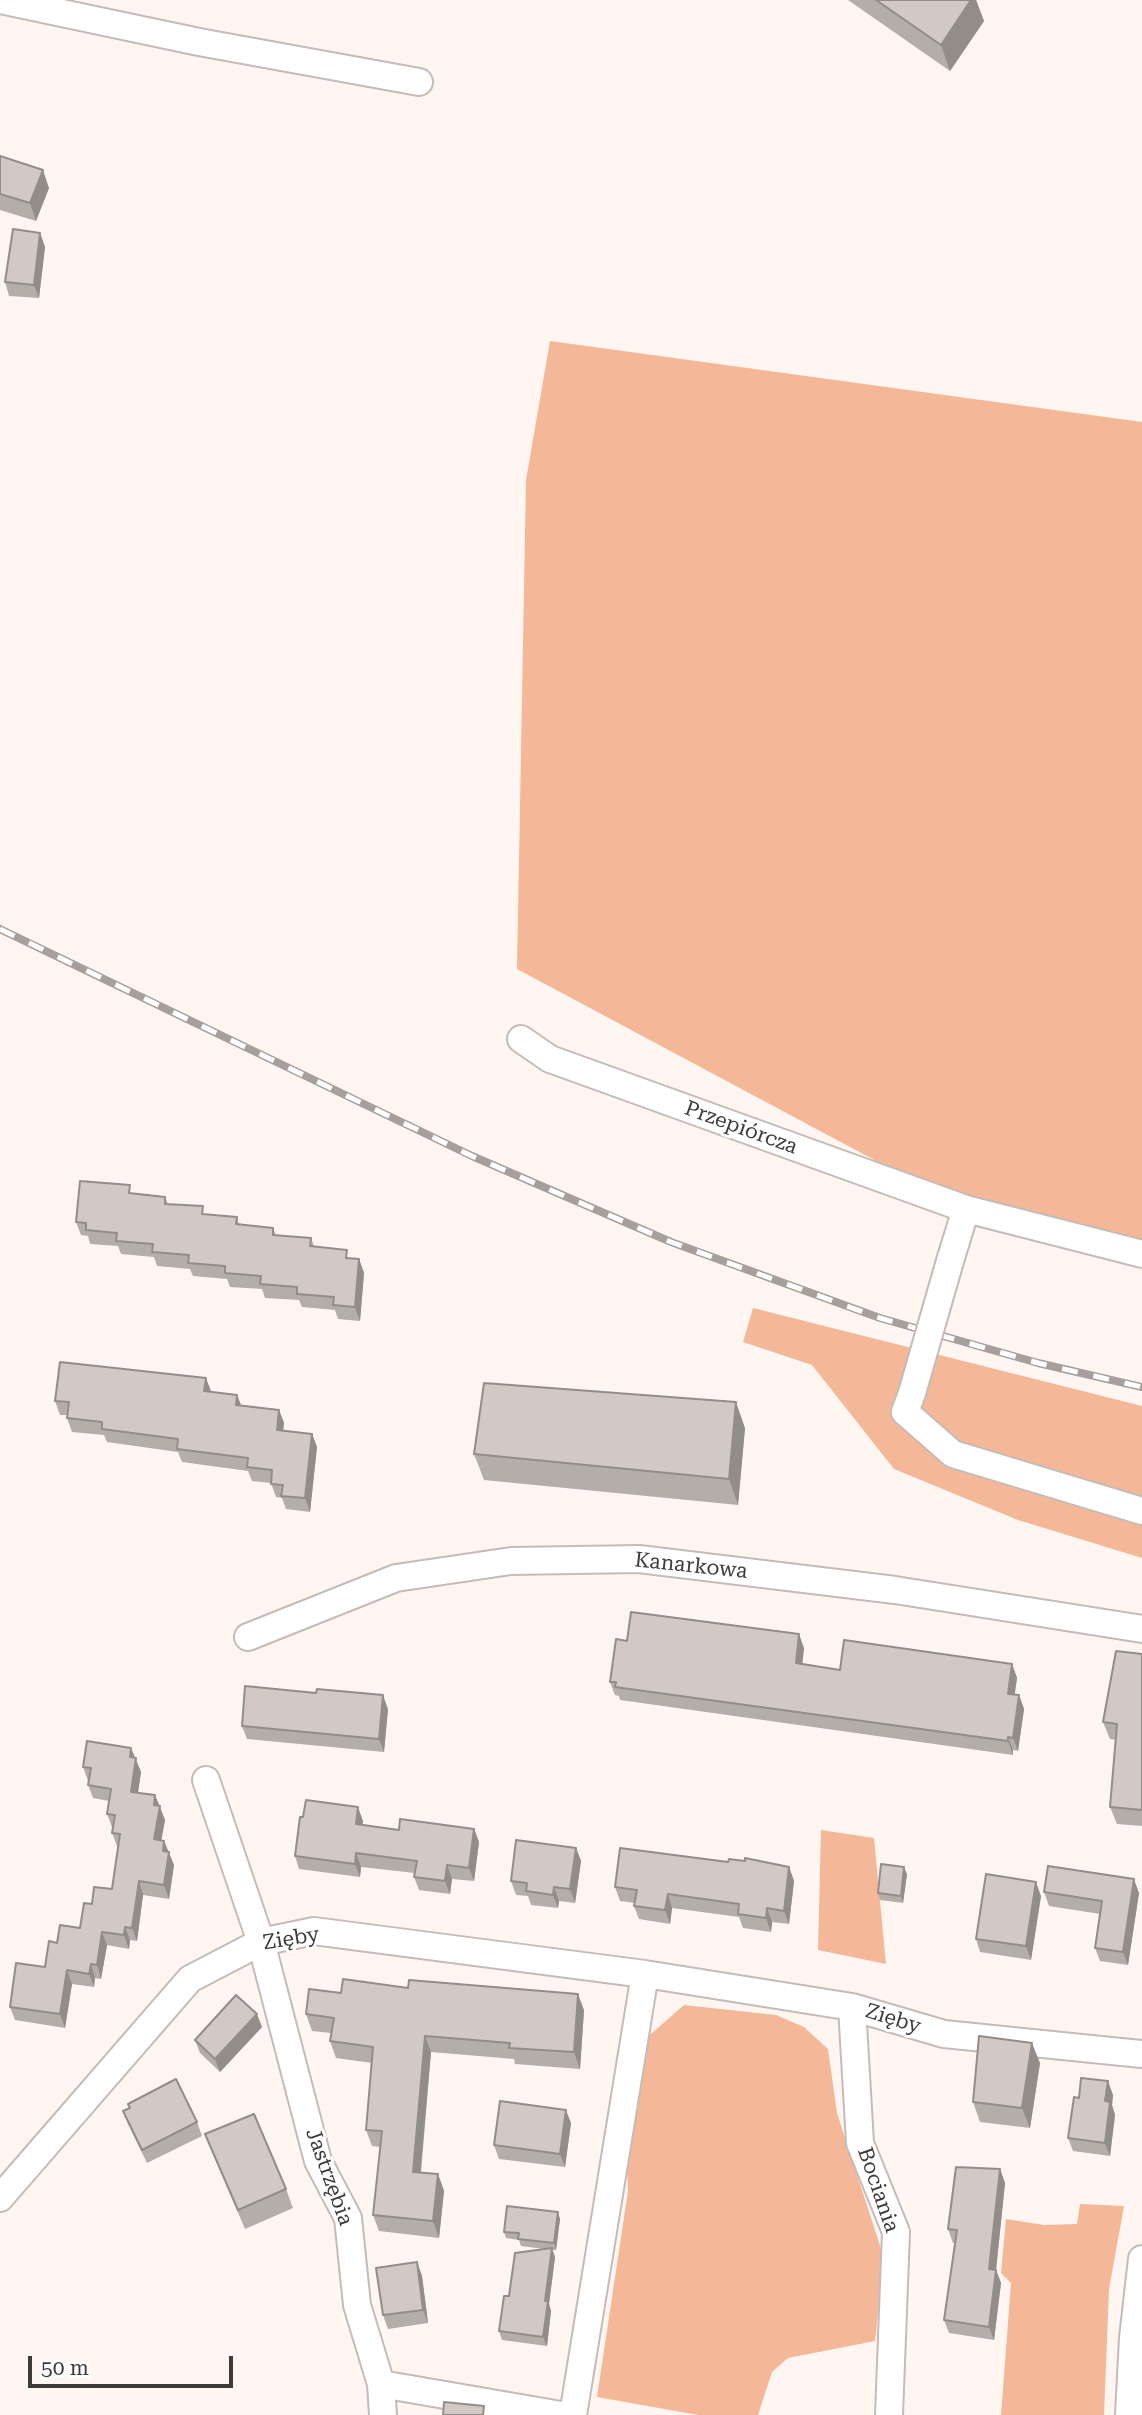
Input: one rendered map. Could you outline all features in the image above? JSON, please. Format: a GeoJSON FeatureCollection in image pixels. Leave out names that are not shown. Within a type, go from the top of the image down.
{"type":"FeatureCollection","features":[{"type":"Feature","properties":{"kind":"street"},"geometry":{"type":"LineString","coordinates":[[0,0],[199,42],[418,82]]}},
{"type":"Feature","properties":{"kind":"street","name":"Przepiórcza"},"geometry":{"type":"LineString","coordinates":[[521,1039],[551,1059],[966,1209]]}},
{"type":"Feature","properties":{"kind":"street"},"geometry":{"type":"LineString","coordinates":[[1142,1254],[966,1209],[905,1412],[953,1454],[1142,1511]]}},
{"type":"Feature","properties":{"kind":"street","name":"Kanarkowa"},"geometry":{"type":"LineString","coordinates":[[248,1637],[396,1578],[511,1561],[639,1559],[895,1590],[1142,1629]]}},
{"type":"Feature","properties":{"kind":"street","name":"Jastrzębia"},"geometry":{"type":"LineString","coordinates":[[206,1780],[261,1942],[318,2161],[348,2218],[357,2305],[381,2384],[383,2415]]}},
{"type":"Feature","properties":{"kind":"street","name":"Zięby"},"geometry":{"type":"LineString","coordinates":[[0,2198],[190,1979],[261,1942],[314,1931],[645,1974],[852,2007],[944,2034],[1142,2054]]}},
{"type":"Feature","properties":{"kind":"street"},"geometry":{"type":"LineString","coordinates":[[573,2415],[645,1974]]}},
{"type":"Feature","properties":{"kind":"street","name":"Bociania"},"geometry":{"type":"LineString","coordinates":[[852,2007],[860,2143],[896,2232],[888,2415]]}},
{"type":"Feature","properties":{"kind":"street"},"geometry":{"type":"LineString","coordinates":[[1129,2415],[1133,2338],[1142,2259]]}},
{"type":"Feature","properties":{"kind":"street"},"geometry":{"type":"LineString","coordinates":[[381,2384],[561,2415]]}},
{"type":"Feature","properties":{"kind":"shaded area"},"geometry":{"type":"Polygon","coordinates":[[[550,341],[1142,422],[1142,1254],[966,1209],[517,969],[526,480],[550,341]]]}},
{"type":"Feature","properties":{"kind":"shaded area"},"geometry":{"type":"Polygon","coordinates":[[[753,1308],[1142,1406],[1142,1558],[1018,1520],[894,1469],[812,1365],[743,1342],[753,1308]]]}},
{"type":"Feature","properties":{"kind":"shaded area"},"geometry":{"type":"Polygon","coordinates":[[[821,1830],[874,1838],[886,1964],[818,1950],[821,1830]]]}},
{"type":"Feature","properties":{"kind":"shaded area"},"geometry":{"type":"Polygon","coordinates":[[[684,2005],[776,2015],[804,2027],[828,2049],[837,2113],[884,2258],[875,2341],[788,2358],[772,2372],[758,2415],[698,2415],[597,2397],[628,2191],[626,2142],[644,2040],[684,2005]]]}},
{"type":"Feature","properties":{"kind":"shaded area"},"geometry":{"type":"Polygon","coordinates":[[[1080,2204],[1124,2206],[1109,2289],[1104,2415],[1001,2415],[1011,2283],[1001,2273],[1006,2219],[1044,2225],[1077,2224],[1080,2204]]]}},
{"type":"Feature","properties":{"kind":"building"},"geometry":{"type":"Polygon","coordinates":[[[876,0],[971,0],[941,45],[876,0]]]}},
{"type":"Feature","properties":{"kind":"building"},"geometry":{"type":"Polygon","coordinates":[[[0,156],[43,170],[30,203],[0,194],[0,156]]]}},
{"type":"Feature","properties":{"kind":"building"},"geometry":{"type":"Polygon","coordinates":[[[13,229],[40,233],[34,285],[5,282],[13,229]]]}},
{"type":"Feature","properties":{"kind":"building"},"geometry":{"type":"Polygon","coordinates":[[[80,1181],[130,1185],[129,1193],[165,1197],[165,1204],[203,1206],[202,1214],[237,1217],[236,1224],[273,1228],[273,1235],[311,1238],[310,1246],[347,1250],[346,1258],[359,1259],[355,1307],[333,1305],[334,1297],[297,1294],[297,1287],[260,1284],[261,1276],[225,1273],[225,1266],[188,1263],[189,1255],[152,1252],[153,1244],[116,1241],[117,1233],[86,1230],[86,1223],[76,1222],[80,1181]]]}},
{"type":"Feature","properties":{"kind":"building"},"geometry":{"type":"Polygon","coordinates":[[[60,1362],[206,1378],[204,1391],[237,1395],[236,1405],[279,1410],[277,1430],[312,1434],[305,1498],[281,1496],[283,1485],[271,1484],[272,1470],[247,1467],[248,1458],[177,1449],[178,1439],[102,1429],[102,1422],[67,1418],[69,1402],[55,1401],[60,1362]]]}},
{"type":"Feature","properties":{"kind":"building"},"geometry":{"type":"Polygon","coordinates":[[[484,1383],[736,1402],[729,1479],[474,1454],[484,1383]]]}},
{"type":"Feature","properties":{"kind":"building"},"geometry":{"type":"Polygon","coordinates":[[[631,1612],[799,1634],[796,1663],[840,1670],[844,1640],[1012,1664],[1008,1694],[1019,1695],[1013,1738],[1008,1737],[1008,1741],[615,1687],[616,1682],[610,1682],[616,1639],[627,1641],[631,1612]]]}},
{"type":"Feature","properties":{"kind":"building"},"geometry":{"type":"Polygon","coordinates":[[[1116,1651],[1142,1654],[1142,1810],[1110,1807],[1117,1724],[1103,1722],[1116,1651]]]}},
{"type":"Feature","properties":{"kind":"building"},"geometry":{"type":"Polygon","coordinates":[[[245,1686],[316,1693],[317,1689],[383,1695],[379,1739],[242,1726],[245,1686]]]}},
{"type":"Feature","properties":{"kind":"building"},"geometry":{"type":"Polygon","coordinates":[[[87,1741],[131,1748],[130,1757],[136,1758],[131,1792],[155,1795],[154,1805],[160,1806],[154,1839],[164,1841],[163,1851],[169,1852],[164,1885],[139,1881],[132,1928],[125,1927],[124,1935],[102,1932],[97,1965],[91,1964],[89,1974],[67,1970],[60,2014],[10,2007],[16,1963],[45,1967],[49,1941],[57,1943],[60,1925],[80,1928],[84,1903],[92,1904],[94,1887],[112,1889],[120,1834],[112,1833],[115,1815],[107,1814],[111,1789],[88,1785],[91,1768],[83,1767],[87,1741]]]}},
{"type":"Feature","properties":{"kind":"building"},"geometry":{"type":"Polygon","coordinates":[[[306,1800],[358,1807],[356,1824],[399,1830],[400,1819],[474,1829],[469,1868],[447,1865],[445,1881],[414,1877],[417,1861],[356,1853],[355,1864],[295,1856],[300,1817],[303,1817],[306,1800]]]}},
{"type":"Feature","properties":{"kind":"building"},"geometry":{"type":"Polygon","coordinates":[[[516,1840],[576,1848],[570,1889],[554,1887],[553,1895],[526,1891],[527,1883],[511,1881],[516,1840]]]}},
{"type":"Feature","properties":{"kind":"building"},"geometry":{"type":"Polygon","coordinates":[[[620,1848],[728,1862],[729,1859],[745,1861],[745,1858],[789,1867],[784,1911],[767,1908],[766,1918],[738,1914],[739,1904],[668,1894],[665,1910],[634,1906],[637,1890],[615,1887],[620,1848]]]}},
{"type":"Feature","properties":{"kind":"building"},"geometry":{"type":"Polygon","coordinates":[[[881,1864],[904,1867],[901,1896],[878,1893],[881,1864]]]}},
{"type":"Feature","properties":{"kind":"building"},"geometry":{"type":"Polygon","coordinates":[[[1048,1866],[1134,1879],[1123,1952],[1095,1948],[1102,1901],[1044,1892],[1048,1866]]]}},
{"type":"Feature","properties":{"kind":"building"},"geometry":{"type":"Polygon","coordinates":[[[986,1874],[1036,1882],[1026,1946],[976,1939],[986,1874]]]}},
{"type":"Feature","properties":{"kind":"building"},"geometry":{"type":"Polygon","coordinates":[[[343,1979],[408,1988],[409,1980],[578,1994],[574,2052],[509,2048],[510,2043],[425,2036],[413,2172],[438,2174],[433,2221],[373,2215],[382,2131],[366,2130],[373,2047],[330,2041],[334,2018],[306,2014],[309,1989],[341,1993],[343,1979]]]}},
{"type":"Feature","properties":{"kind":"building"},"geometry":{"type":"Polygon","coordinates":[[[236,1995],[257,2014],[215,2059],[195,2040],[236,1995]]]}},
{"type":"Feature","properties":{"kind":"building"},"geometry":{"type":"Polygon","coordinates":[[[979,2036],[1032,2043],[1022,2108],[973,2102],[979,2036]]]}},
{"type":"Feature","properties":{"kind":"building"},"geometry":{"type":"Polygon","coordinates":[[[1081,2078],[1108,2081],[1105,2101],[1110,2102],[1105,2143],[1068,2138],[1074,2097],[1079,2098],[1081,2078]]]}},
{"type":"Feature","properties":{"kind":"building"},"geometry":{"type":"Polygon","coordinates":[[[176,2079],[197,2122],[142,2150],[123,2111],[130,2108],[128,2104],[176,2079]]]}},
{"type":"Feature","properties":{"kind":"building"},"geometry":{"type":"Polygon","coordinates":[[[500,2101],[566,2110],[560,2154],[494,2145],[500,2101]]]}},
{"type":"Feature","properties":{"kind":"building"},"geometry":{"type":"Polygon","coordinates":[[[254,2114],[286,2189],[238,2210],[205,2134],[254,2114]]]}},
{"type":"Feature","properties":{"kind":"building"},"geometry":{"type":"Polygon","coordinates":[[[956,2167],[1000,2169],[989,2269],[996,2270],[989,2327],[944,2320],[957,2230],[948,2229],[956,2167]]]}},
{"type":"Feature","properties":{"kind":"building"},"geometry":{"type":"Polygon","coordinates":[[[507,2206],[558,2212],[554,2243],[518,2239],[519,2233],[504,2232],[507,2206]]]}},
{"type":"Feature","properties":{"kind":"building"},"geometry":{"type":"Polygon","coordinates":[[[552,2248],[543,2337],[499,2331],[504,2296],[509,2296],[515,2253],[552,2248]]]}},
{"type":"Feature","properties":{"kind":"building"},"geometry":{"type":"Polygon","coordinates":[[[417,2262],[423,2310],[383,2315],[376,2268],[417,2262]]]}},
{"type":"Feature","properties":{"kind":"building"},"geometry":{"type":"Polygon","coordinates":[[[444,2402],[484,2406],[483,2415],[443,2415],[444,2402]]]}},
{"type":"Feature","properties":{"kind":"railway"},"geometry":{"type":"LineString","coordinates":[[0,929],[472,1156],[671,1242],[880,1318],[1038,1363],[1142,1387]]}}]}
